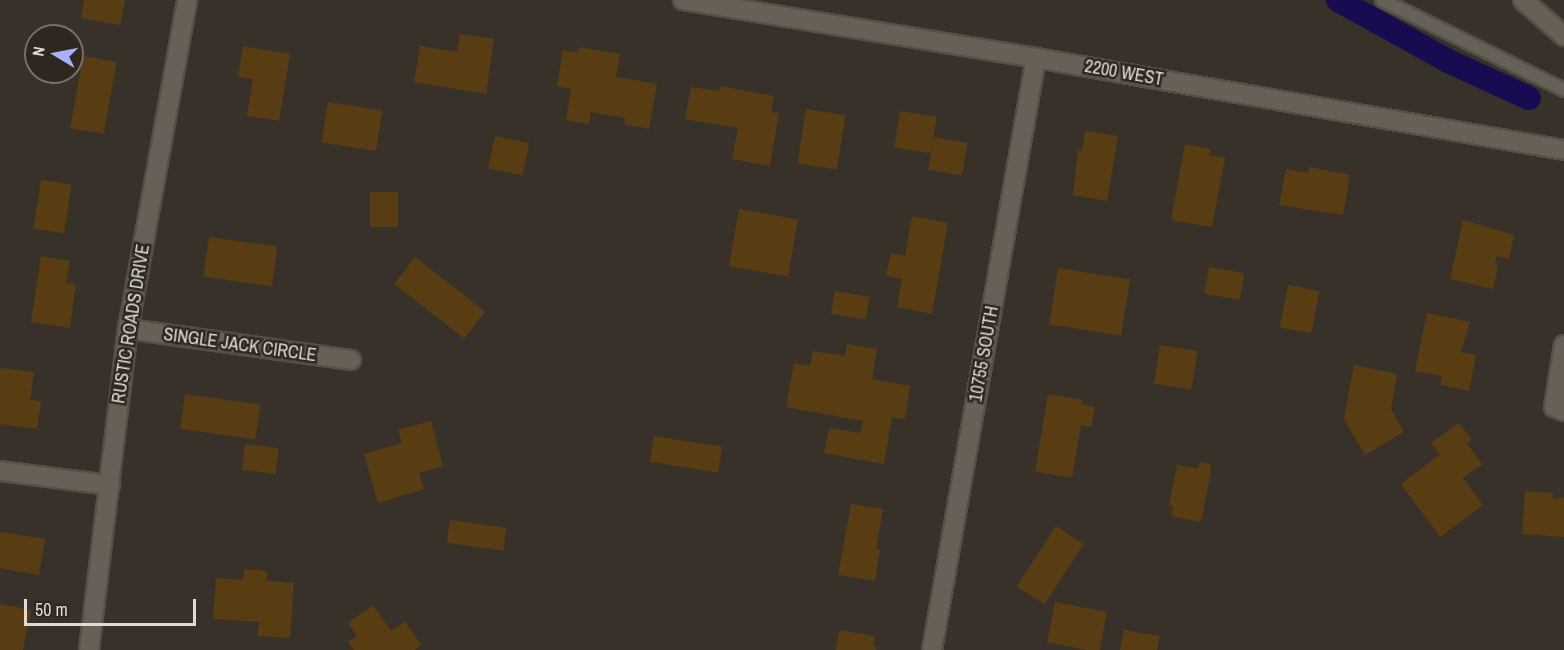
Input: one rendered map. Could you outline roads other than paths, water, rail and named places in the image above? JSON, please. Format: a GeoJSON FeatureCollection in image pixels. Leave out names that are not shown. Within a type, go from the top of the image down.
{"type":"FeatureCollection","features":[{"type":"Feature","properties":{"kind":"street","name":"RUSTIC ROADS DRIVE"},"geometry":{"type":"LineString","coordinates":[[89,650],[128,329],[187,0]]}},
{"type":"Feature","properties":{"kind":"street","name":"2200 WEST"},"geometry":{"type":"LineString","coordinates":[[682,0],[1036,58],[1564,150]]}},
{"type":"Feature","properties":{"kind":"street"},"geometry":{"type":"LineString","coordinates":[[1523,0],[1564,36]]}},
{"type":"Feature","properties":{"kind":"street","name":"10755 SOUTH"},"geometry":{"type":"LineString","coordinates":[[932,650],[1036,58]]}},
{"type":"Feature","properties":{"kind":"street","name":"SINGLE JACK CIRCLE"},"geometry":{"type":"LineString","coordinates":[[128,329],[351,360]]}},
{"type":"Feature","properties":{"kind":"street"},"geometry":{"type":"LineString","coordinates":[[1564,345],[1554,407],[1564,411]]}},
{"type":"Feature","properties":{"kind":"street"},"geometry":{"type":"LineString","coordinates":[[0,471],[110,485]]}},
{"type":"Feature","properties":{"kind":"lane"},"geometry":{"type":"LineString","coordinates":[[1382,0],[1564,90]]}},
{"type":"Feature","properties":{"kind":"waterway"},"geometry":{"type":"LineString","coordinates":[[1338,0],[1448,61],[1529,98]]}}]}
